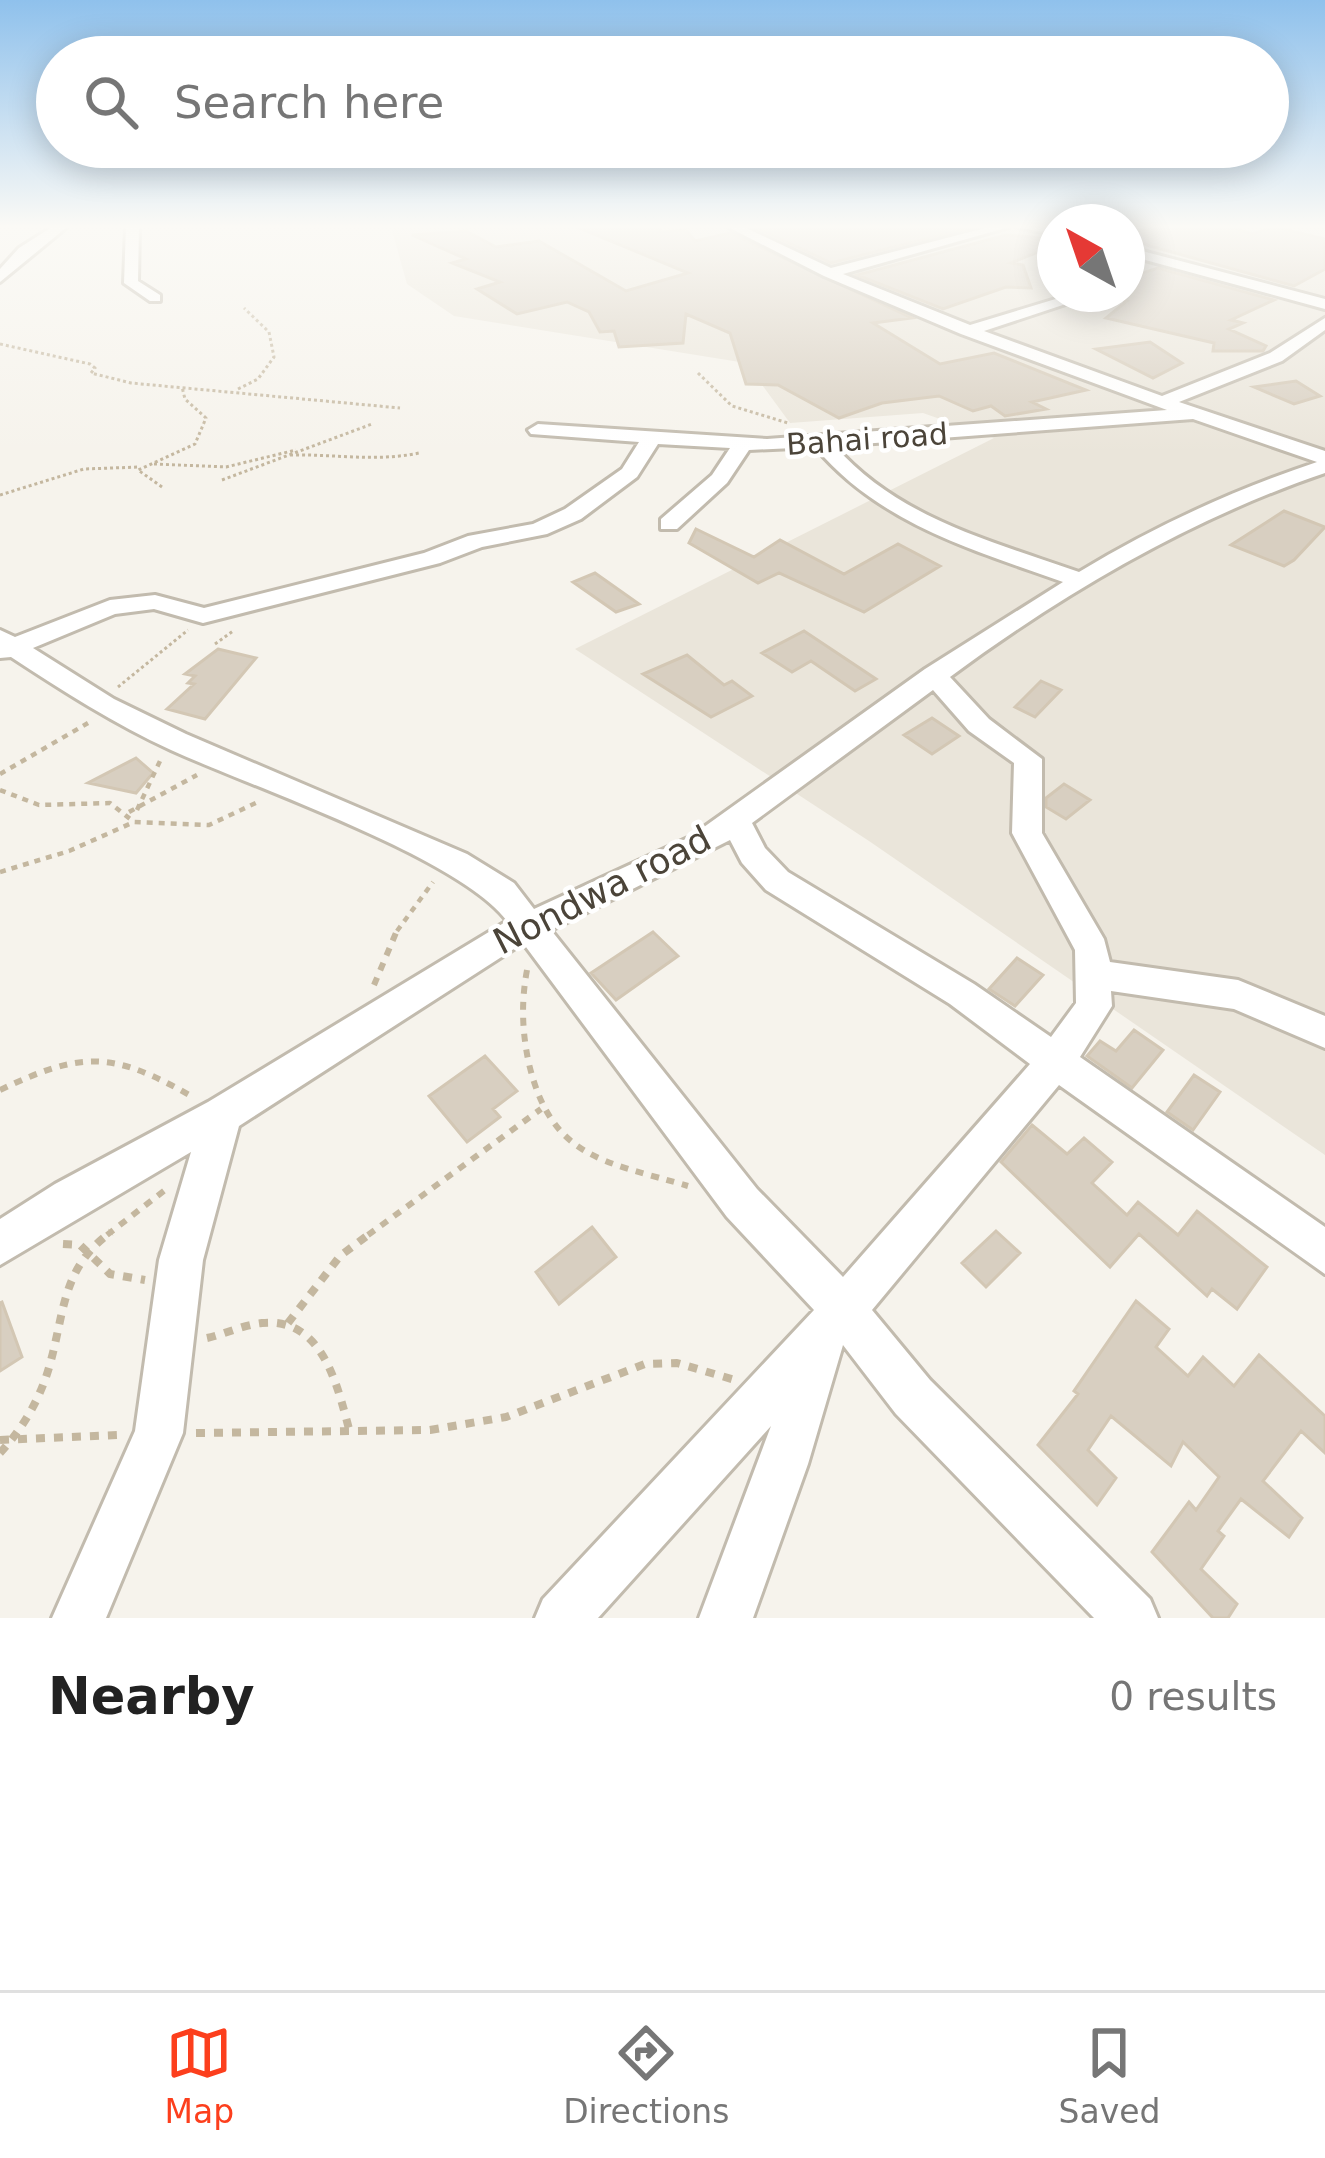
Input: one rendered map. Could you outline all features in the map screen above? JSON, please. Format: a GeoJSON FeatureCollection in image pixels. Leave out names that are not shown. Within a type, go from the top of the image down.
{"type":"FeatureCollection","features":[{"type":"Feature","properties":{"kind":"street"},"geometry":{"type":"LineString","coordinates":[[899,303],[1325,462]]}},
{"type":"Feature","properties":{"kind":"street"},"geometry":{"type":"LineString","coordinates":[[967,331],[1037,310]]}},
{"type":"Feature","properties":{"kind":"street"},"geometry":{"type":"LineString","coordinates":[[1162,402],[1276,357],[1325,322]]}},
{"type":"Feature","properties":{"kind":"street","name":"Bahai road"},"geometry":{"type":"LineString","coordinates":[[538,430],[742,445],[822,443],[1196,413]]}},
{"type":"Feature","properties":{"kind":"street"},"geometry":{"type":"LineString","coordinates":[[6,645],[88,613],[138,602],[155,602],[187,616],[214,614],[432,558],[476,541],[539,529],[573,514],[630,473],[651,439]]}},
{"type":"Feature","properties":{"kind":"street"},"geometry":{"type":"LineString","coordinates":[[822,443],[855,484],[893,507],[1079,580]]}},
{"type":"Feature","properties":{"kind":"street"},"geometry":{"type":"LineString","coordinates":[[668,524],[720,478],[742,445]]}},
{"type":"Feature","properties":{"kind":"street","name":"Nondwa road"},"geometry":{"type":"LineString","coordinates":[[0,1244],[70,1198],[219,1128],[352,1034],[736,821],[773,788],[1079,580],[1179,524],[1325,462]]}},
{"type":"Feature","properties":{"kind":"street"},"geometry":{"type":"LineString","coordinates":[[6,645],[104,705],[176,741],[456,862],[503,892],[537,930],[831,1324],[928,1413],[1131,1618]]}},
{"type":"Feature","properties":{"kind":"street"},"geometry":{"type":"LineString","coordinates":[[562,1618],[831,1324],[1055,1062],[1094,1006],[1097,975],[1077,919],[1027,833],[1028,759],[979,725],[934,675]]}},
{"type":"Feature","properties":{"kind":"street"},"geometry":{"type":"LineString","coordinates":[[736,821],[753,855],[777,881],[900,952],[1325,1253]]}},
{"type":"Feature","properties":{"kind":"street"},"geometry":{"type":"LineString","coordinates":[[1097,975],[1238,995],[1325,1032]]}},
{"type":"Feature","properties":{"kind":"street"},"geometry":{"type":"LineString","coordinates":[[79,1618],[159,1433],[181,1260],[219,1128]]}},
{"type":"Feature","properties":{"kind":"street"},"geometry":{"type":"LineString","coordinates":[[726,1618],[831,1324]]}},
{"type":"Feature","properties":{"kind":"path"},"geometry":{"type":"LineString","coordinates":[[232,391],[258,379],[274,357],[269,332],[244,308]]}},
{"type":"Feature","properties":{"kind":"path"},"geometry":{"type":"LineString","coordinates":[[0,344],[89,364],[92,373],[108,379],[400,408]]}},
{"type":"Feature","properties":{"kind":"path"},"geometry":{"type":"LineString","coordinates":[[698,374],[732,406],[797,425]]}},
{"type":"Feature","properties":{"kind":"path"},"geometry":{"type":"LineString","coordinates":[[0,495],[84,469],[141,467],[200,440],[206,418],[185,399],[182,386]]}},
{"type":"Feature","properties":{"kind":"path"},"geometry":{"type":"LineString","coordinates":[[148,464],[226,467],[301,449],[372,424]]}},
{"type":"Feature","properties":{"kind":"path"},"geometry":{"type":"LineString","coordinates":[[222,480],[301,449]]}},
{"type":"Feature","properties":{"kind":"path"},"geometry":{"type":"LineString","coordinates":[[290,455],[350,453],[382,461],[418,453]]}},
{"type":"Feature","properties":{"kind":"path"},"geometry":{"type":"LineString","coordinates":[[141,467],[138,473],[162,487]]}},
{"type":"Feature","properties":{"kind":"path"},"geometry":{"type":"LineString","coordinates":[[0,773],[88,723],[144,662],[214,614]]}},
{"type":"Feature","properties":{"kind":"path"},"geometry":{"type":"LineString","coordinates":[[134,822],[133,811],[176,741]]}},
{"type":"Feature","properties":{"kind":"path"},"geometry":{"type":"LineString","coordinates":[[133,811],[217,758]]}},
{"type":"Feature","properties":{"kind":"path"},"geometry":{"type":"LineString","coordinates":[[0,872],[69,851],[134,822],[188,827],[224,821],[278,786]]}},
{"type":"Feature","properties":{"kind":"path"},"geometry":{"type":"LineString","coordinates":[[0,790],[36,807],[110,799],[133,811]]}},
{"type":"Feature","properties":{"kind":"path"},"geometry":{"type":"LineString","coordinates":[[352,1034],[402,920],[456,862]]}},
{"type":"Feature","properties":{"kind":"path"},"geometry":{"type":"LineString","coordinates":[[537,930],[522,1003],[526,1052],[541,1109],[564,1136],[595,1156],[742,1203]]}},
{"type":"Feature","properties":{"kind":"path"},"geometry":{"type":"LineString","coordinates":[[0,1090],[74,1058],[111,1056],[142,1068],[219,1128],[140,1218],[86,1254],[67,1286],[52,1360],[38,1396],[15,1438],[0,1453]]}},
{"type":"Feature","properties":{"kind":"path"},"geometry":{"type":"LineString","coordinates":[[288,1323],[340,1256],[541,1109]]}},
{"type":"Feature","properties":{"kind":"path"},"geometry":{"type":"LineString","coordinates":[[86,1254],[110,1274],[141,1276],[149,1286]]}},
{"type":"Feature","properties":{"kind":"path"},"geometry":{"type":"LineString","coordinates":[[172,1339],[288,1323],[310,1337],[327,1358],[349,1429]]}},
{"type":"Feature","properties":{"kind":"path"},"geometry":{"type":"LineString","coordinates":[[0,1439],[430,1430],[506,1417],[645,1364],[677,1364],[769,1391]]}},
{"type":"Feature","properties":{"kind":"shaded area"},"geometry":{"type":"Polygon","coordinates":[[[434,303],[1037,303],[1037,312],[1145,312],[1145,303],[1325,303],[1325,1155],[869,841],[575,649],[994,438],[923,413],[790,423],[746,363],[454,316],[434,303]]]}},
{"type":"Feature","properties":{"kind":"building"},"geometry":{"type":"Polygon","coordinates":[[[499,303],[565,303],[517,314],[499,303]]]}},
{"type":"Feature","properties":{"kind":"building"},"geometry":{"type":"Polygon","coordinates":[[[568,303],[879,303],[912,318],[873,323],[940,364],[994,353],[1086,390],[1032,402],[1046,409],[1005,416],[991,406],[973,411],[939,396],[882,403],[839,418],[778,385],[746,384],[730,333],[686,314],[683,343],[619,347],[614,331],[600,332],[589,312],[568,303]]]}},
{"type":"Feature","properties":{"kind":"building"},"geometry":{"type":"Polygon","coordinates":[[[927,303],[962,303],[943,309],[927,303]]]}},
{"type":"Feature","properties":{"kind":"building"},"geometry":{"type":"Polygon","coordinates":[[[1145,303],[1269,303],[1231,320],[1243,323],[1229,329],[1266,346],[1263,351],[1213,351],[1214,343],[1106,318],[1113,312],[1145,312],[1145,303]]]}},
{"type":"Feature","properties":{"kind":"building"},"geometry":{"type":"Polygon","coordinates":[[[1150,342],[1182,363],[1153,378],[1096,349],[1150,342]]]}},
{"type":"Feature","properties":{"kind":"building"},"geometry":{"type":"Polygon","coordinates":[[[1296,381],[1320,396],[1294,404],[1254,387],[1296,381]]]}},
{"type":"Feature","properties":{"kind":"building"},"geometry":{"type":"Polygon","coordinates":[[[1284,511],[1325,527],[1294,560],[1284,566],[1231,545],[1284,511]]]}},
{"type":"Feature","properties":{"kind":"building"},"geometry":{"type":"Polygon","coordinates":[[[696,529],[754,557],[780,540],[844,574],[898,544],[940,566],[864,612],[779,573],[758,583],[689,543],[696,529]]]}},
{"type":"Feature","properties":{"kind":"building"},"geometry":{"type":"Polygon","coordinates":[[[595,573],[639,604],[616,612],[573,582],[595,573]]]}},
{"type":"Feature","properties":{"kind":"building"},"geometry":{"type":"Polygon","coordinates":[[[804,631],[876,679],[855,691],[811,661],[792,672],[762,653],[804,631]]]}},
{"type":"Feature","properties":{"kind":"building"},"geometry":{"type":"Polygon","coordinates":[[[218,649],[256,658],[205,719],[167,709],[194,684],[188,683],[195,676],[185,674],[218,649]]]}},
{"type":"Feature","properties":{"kind":"building"},"geometry":{"type":"Polygon","coordinates":[[[687,655],[724,685],[732,681],[752,696],[711,717],[643,674],[687,655]]]}},
{"type":"Feature","properties":{"kind":"building"},"geometry":{"type":"Polygon","coordinates":[[[1041,681],[1061,690],[1035,717],[1015,707],[1041,681]]]}},
{"type":"Feature","properties":{"kind":"building"},"geometry":{"type":"Polygon","coordinates":[[[932,718],[959,736],[932,754],[904,735],[932,718]]]}},
{"type":"Feature","properties":{"kind":"building"},"geometry":{"type":"Polygon","coordinates":[[[136,758],[153,773],[136,793],[88,783],[136,758]]]}},
{"type":"Feature","properties":{"kind":"building"},"geometry":{"type":"Polygon","coordinates":[[[1064,784],[1090,800],[1066,819],[1046,807],[1046,798],[1064,784]]]}},
{"type":"Feature","properties":{"kind":"building"},"geometry":{"type":"Polygon","coordinates":[[[653,932],[678,956],[616,1000],[591,973],[653,932]]]}},
{"type":"Feature","properties":{"kind":"building"},"geometry":{"type":"Polygon","coordinates":[[[1017,958],[1043,975],[1015,1006],[989,989],[1017,958]]]}},
{"type":"Feature","properties":{"kind":"building"},"geometry":{"type":"Polygon","coordinates":[[[1134,1030],[1163,1050],[1132,1088],[1087,1056],[1100,1041],[1116,1051],[1134,1030]]]}},
{"type":"Feature","properties":{"kind":"building"},"geometry":{"type":"Polygon","coordinates":[[[485,1056],[517,1091],[493,1109],[500,1117],[467,1142],[429,1096],[485,1056]]]}},
{"type":"Feature","properties":{"kind":"building"},"geometry":{"type":"Polygon","coordinates":[[[1194,1075],[1220,1092],[1193,1130],[1167,1112],[1194,1075]]]}},
{"type":"Feature","properties":{"kind":"building"},"geometry":{"type":"Polygon","coordinates":[[[1032,1125],[1067,1154],[1084,1138],[1112,1162],[1092,1183],[1127,1215],[1138,1202],[1178,1235],[1197,1211],[1267,1267],[1237,1309],[1212,1289],[1207,1296],[1139,1234],[1110,1267],[1001,1162],[1032,1125]]]}},
{"type":"Feature","properties":{"kind":"building"},"geometry":{"type":"Polygon","coordinates":[[[592,1227],[616,1257],[559,1304],[536,1272],[592,1227]]]}},
{"type":"Feature","properties":{"kind":"building"},"geometry":{"type":"Polygon","coordinates":[[[996,1231],[1020,1253],[986,1287],[962,1263],[996,1231]]]}},
{"type":"Feature","properties":{"kind":"building"},"geometry":{"type":"Polygon","coordinates":[[[1136,1301],[1169,1329],[1156,1347],[1188,1376],[1203,1357],[1234,1386],[1259,1355],[1325,1416],[1325,1453],[1301,1431],[1263,1481],[1302,1518],[1289,1537],[1241,1499],[1218,1531],[1224,1536],[1201,1569],[1237,1604],[1228,1618],[1213,1618],[1152,1552],[1189,1502],[1196,1510],[1219,1477],[1183,1442],[1171,1466],[1111,1416],[1088,1450],[1116,1478],[1097,1505],[1038,1445],[1078,1394],[1074,1391],[1136,1301]]]}},
{"type":"Feature","properties":{"kind":"building"},"geometry":{"type":"Polygon","coordinates":[[[0,1303],[22,1357],[0,1371],[0,1303]]]}}]}
